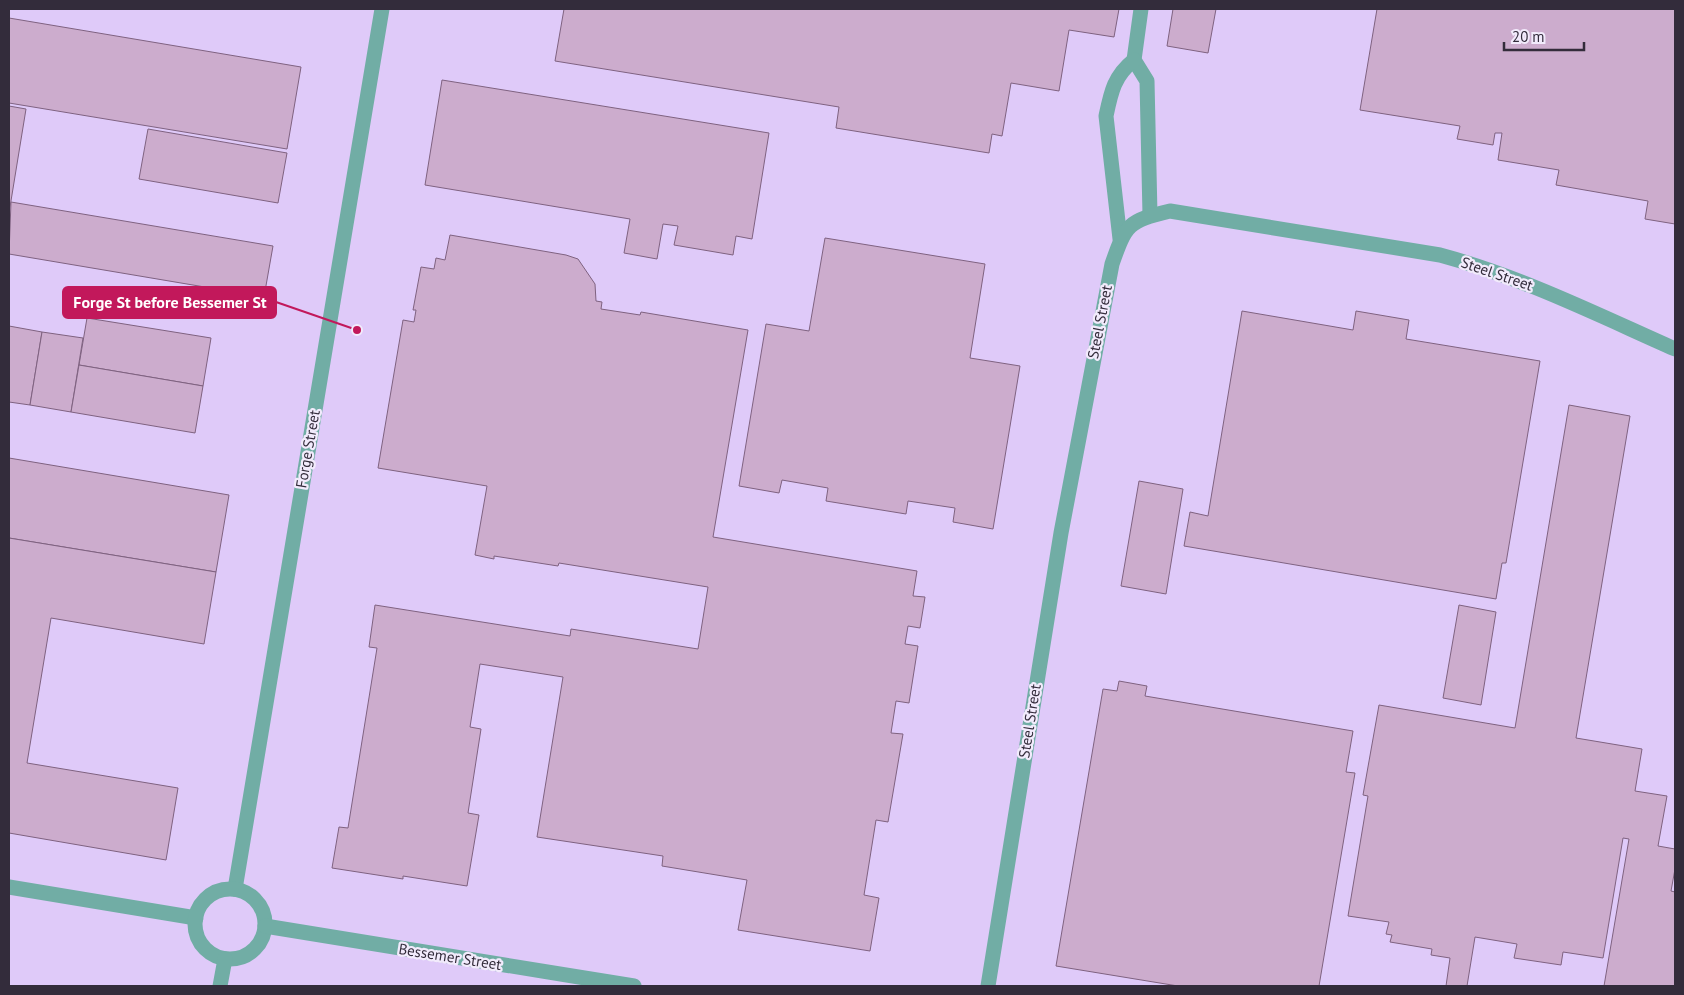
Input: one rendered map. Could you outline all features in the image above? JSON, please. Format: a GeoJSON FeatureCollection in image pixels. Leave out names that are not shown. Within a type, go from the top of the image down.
{"type":"FeatureCollection","features":[{"type":"Feature","properties":{"kind":"street","name":"Forge Street"},"geometry":{"type":"LineString","coordinates":[[235,889],[382,9]]}},
{"type":"Feature","properties":{"kind":"street"},"geometry":{"type":"LineString","coordinates":[[1141,9],[1134,60],[1147,81],[1150,215]]}},
{"type":"Feature","properties":{"kind":"street"},"geometry":{"type":"LineString","coordinates":[[1120,239],[1106,116],[1110,97],[1120,72],[1134,60]]}},
{"type":"Feature","properties":{"kind":"street","name":"Steel Street"},"geometry":{"type":"LineString","coordinates":[[988,986],[1060,533],[1112,264],[1120,239],[1134,221],[1170,210],[1440,255],[1480,266],[1523,282],[1675,349]]}},
{"type":"Feature","properties":{"kind":"street"},"geometry":{"type":"LineString","coordinates":[[9,887],[196,918]]}},
{"type":"Feature","properties":{"kind":"street"},"geometry":{"type":"LineString","coordinates":[[235,889],[246,893],[258,902],[264,913],[265,926],[263,938],[253,951],[243,957],[225,959],[213,955],[201,944],[196,933],[196,918],[200,906],[211,895],[222,890],[235,889]]}},
{"type":"Feature","properties":{"kind":"street","name":"Bessemer Street"},"geometry":{"type":"LineString","coordinates":[[265,926],[634,986]]}},
{"type":"Feature","properties":{"kind":"street"},"geometry":{"type":"LineString","coordinates":[[220,986],[225,959]]}},
{"type":"Feature","properties":{"kind":"shaded area"},"geometry":{"type":"Polygon","coordinates":[[[9,9],[1675,9],[1675,986],[9,986],[9,9]]]}},
{"type":"Feature","properties":{"kind":"building"},"geometry":{"type":"Polygon","coordinates":[[[564,9],[1119,9],[1114,37],[1069,30],[1059,91],[1011,83],[1002,136],[992,134],[989,153],[836,128],[839,107],[555,61],[564,9]]]}},
{"type":"Feature","properties":{"kind":"building"},"geometry":{"type":"Polygon","coordinates":[[[1173,9],[1216,9],[1208,53],[1167,46],[1173,9]]]}},
{"type":"Feature","properties":{"kind":"building"},"geometry":{"type":"Polygon","coordinates":[[[1377,9],[1675,9],[1675,224],[1645,219],[1648,201],[1556,185],[1559,170],[1498,160],[1502,133],[1495,133],[1493,145],[1457,139],[1460,126],[1360,110],[1377,9]]]}},
{"type":"Feature","properties":{"kind":"building"},"geometry":{"type":"Polygon","coordinates":[[[9,18],[301,67],[287,149],[9,103],[9,18]]]}},
{"type":"Feature","properties":{"kind":"building"},"geometry":{"type":"Polygon","coordinates":[[[442,80],[769,133],[752,239],[736,236],[733,255],[674,245],[678,226],[663,224],[657,259],[624,253],[630,219],[425,185],[442,80]]]}},
{"type":"Feature","properties":{"kind":"building"},"geometry":{"type":"Polygon","coordinates":[[[9,106],[26,109],[9,213],[9,106]]]}},
{"type":"Feature","properties":{"kind":"building"},"geometry":{"type":"Polygon","coordinates":[[[148,129],[287,153],[278,203],[139,179],[148,129]]]}},
{"type":"Feature","properties":{"kind":"building"},"geometry":{"type":"Polygon","coordinates":[[[11,202],[273,246],[264,297],[9,254],[11,202]]]}},
{"type":"Feature","properties":{"kind":"building"},"geometry":{"type":"Polygon","coordinates":[[[450,235],[566,255],[578,259],[595,284],[596,301],[602,302],[601,309],[640,315],[641,312],[748,330],[713,537],[917,571],[913,596],[925,597],[920,628],[908,626],[905,644],[918,646],[909,703],[896,701],[891,733],[903,734],[888,822],[876,820],[864,895],[879,898],[870,951],[738,930],[747,880],[662,866],[663,856],[537,837],[563,677],[480,664],[470,727],[481,729],[468,813],[479,815],[467,886],[403,876],[403,879],[332,868],[339,827],[348,828],[377,648],[369,647],[375,605],[570,636],[571,629],[698,649],[708,587],[559,563],[558,566],[494,556],[494,559],[475,555],[487,486],[378,468],[403,320],[414,322],[416,310],[413,310],[421,267],[434,269],[436,258],[445,260],[450,235]]]}},
{"type":"Feature","properties":{"kind":"building"},"geometry":{"type":"Polygon","coordinates":[[[825,238],[985,264],[970,358],[1020,366],[993,529],[953,522],[955,508],[908,501],[906,514],[826,501],[828,488],[782,480],[779,493],[739,486],[766,324],[809,331],[825,238]]]}},
{"type":"Feature","properties":{"kind":"building"},"geometry":{"type":"Polygon","coordinates":[[[1242,311],[1353,330],[1356,311],[1409,320],[1406,339],[1540,361],[1506,563],[1502,563],[1496,599],[1184,546],[1190,512],[1208,516],[1242,311]]]}},
{"type":"Feature","properties":{"kind":"building"},"geometry":{"type":"Polygon","coordinates":[[[87,318],[211,338],[203,386],[79,365],[87,318]]]}},
{"type":"Feature","properties":{"kind":"building"},"geometry":{"type":"Polygon","coordinates":[[[9,326],[42,332],[30,405],[9,402],[9,326]]]}},
{"type":"Feature","properties":{"kind":"building"},"geometry":{"type":"Polygon","coordinates":[[[42,332],[83,338],[71,412],[30,405],[42,332]]]}},
{"type":"Feature","properties":{"kind":"building"},"geometry":{"type":"Polygon","coordinates":[[[79,365],[203,386],[195,433],[71,412],[79,365]]]}},
{"type":"Feature","properties":{"kind":"building"},"geometry":{"type":"Polygon","coordinates":[[[1569,405],[1630,416],[1576,738],[1642,749],[1635,791],[1667,796],[1658,846],[1675,849],[1675,869],[1671,891],[1675,892],[1675,986],[1604,986],[1629,839],[1623,838],[1603,958],[1563,952],[1561,965],[1514,958],[1517,944],[1475,937],[1467,986],[1446,986],[1450,958],[1431,955],[1432,949],[1390,942],[1392,935],[1386,934],[1389,922],[1348,916],[1368,796],[1363,795],[1379,705],[1515,728],[1569,405]]]}},
{"type":"Feature","properties":{"kind":"building"},"geometry":{"type":"Polygon","coordinates":[[[9,458],[229,495],[216,572],[9,538],[9,458]]]}},
{"type":"Feature","properties":{"kind":"building"},"geometry":{"type":"Polygon","coordinates":[[[1139,481],[1183,489],[1166,594],[1121,586],[1139,481]]]}},
{"type":"Feature","properties":{"kind":"building"},"geometry":{"type":"Polygon","coordinates":[[[9,538],[216,572],[204,644],[51,618],[27,763],[178,788],[166,860],[9,833],[9,538]]]}},
{"type":"Feature","properties":{"kind":"building"},"geometry":{"type":"Polygon","coordinates":[[[1459,605],[1496,612],[1481,705],[1443,698],[1459,605]]]}},
{"type":"Feature","properties":{"kind":"building"},"geometry":{"type":"Polygon","coordinates":[[[1119,681],[1147,686],[1145,696],[1353,731],[1346,772],[1355,773],[1319,986],[1178,986],[1056,966],[1103,689],[1117,691],[1119,681]]]}},
{"type":"Feature","properties":{"kind":"place","name":"Forge St before Bessemer St"},"geometry":{"type":"Point","coordinates":[357,330]}}]}
